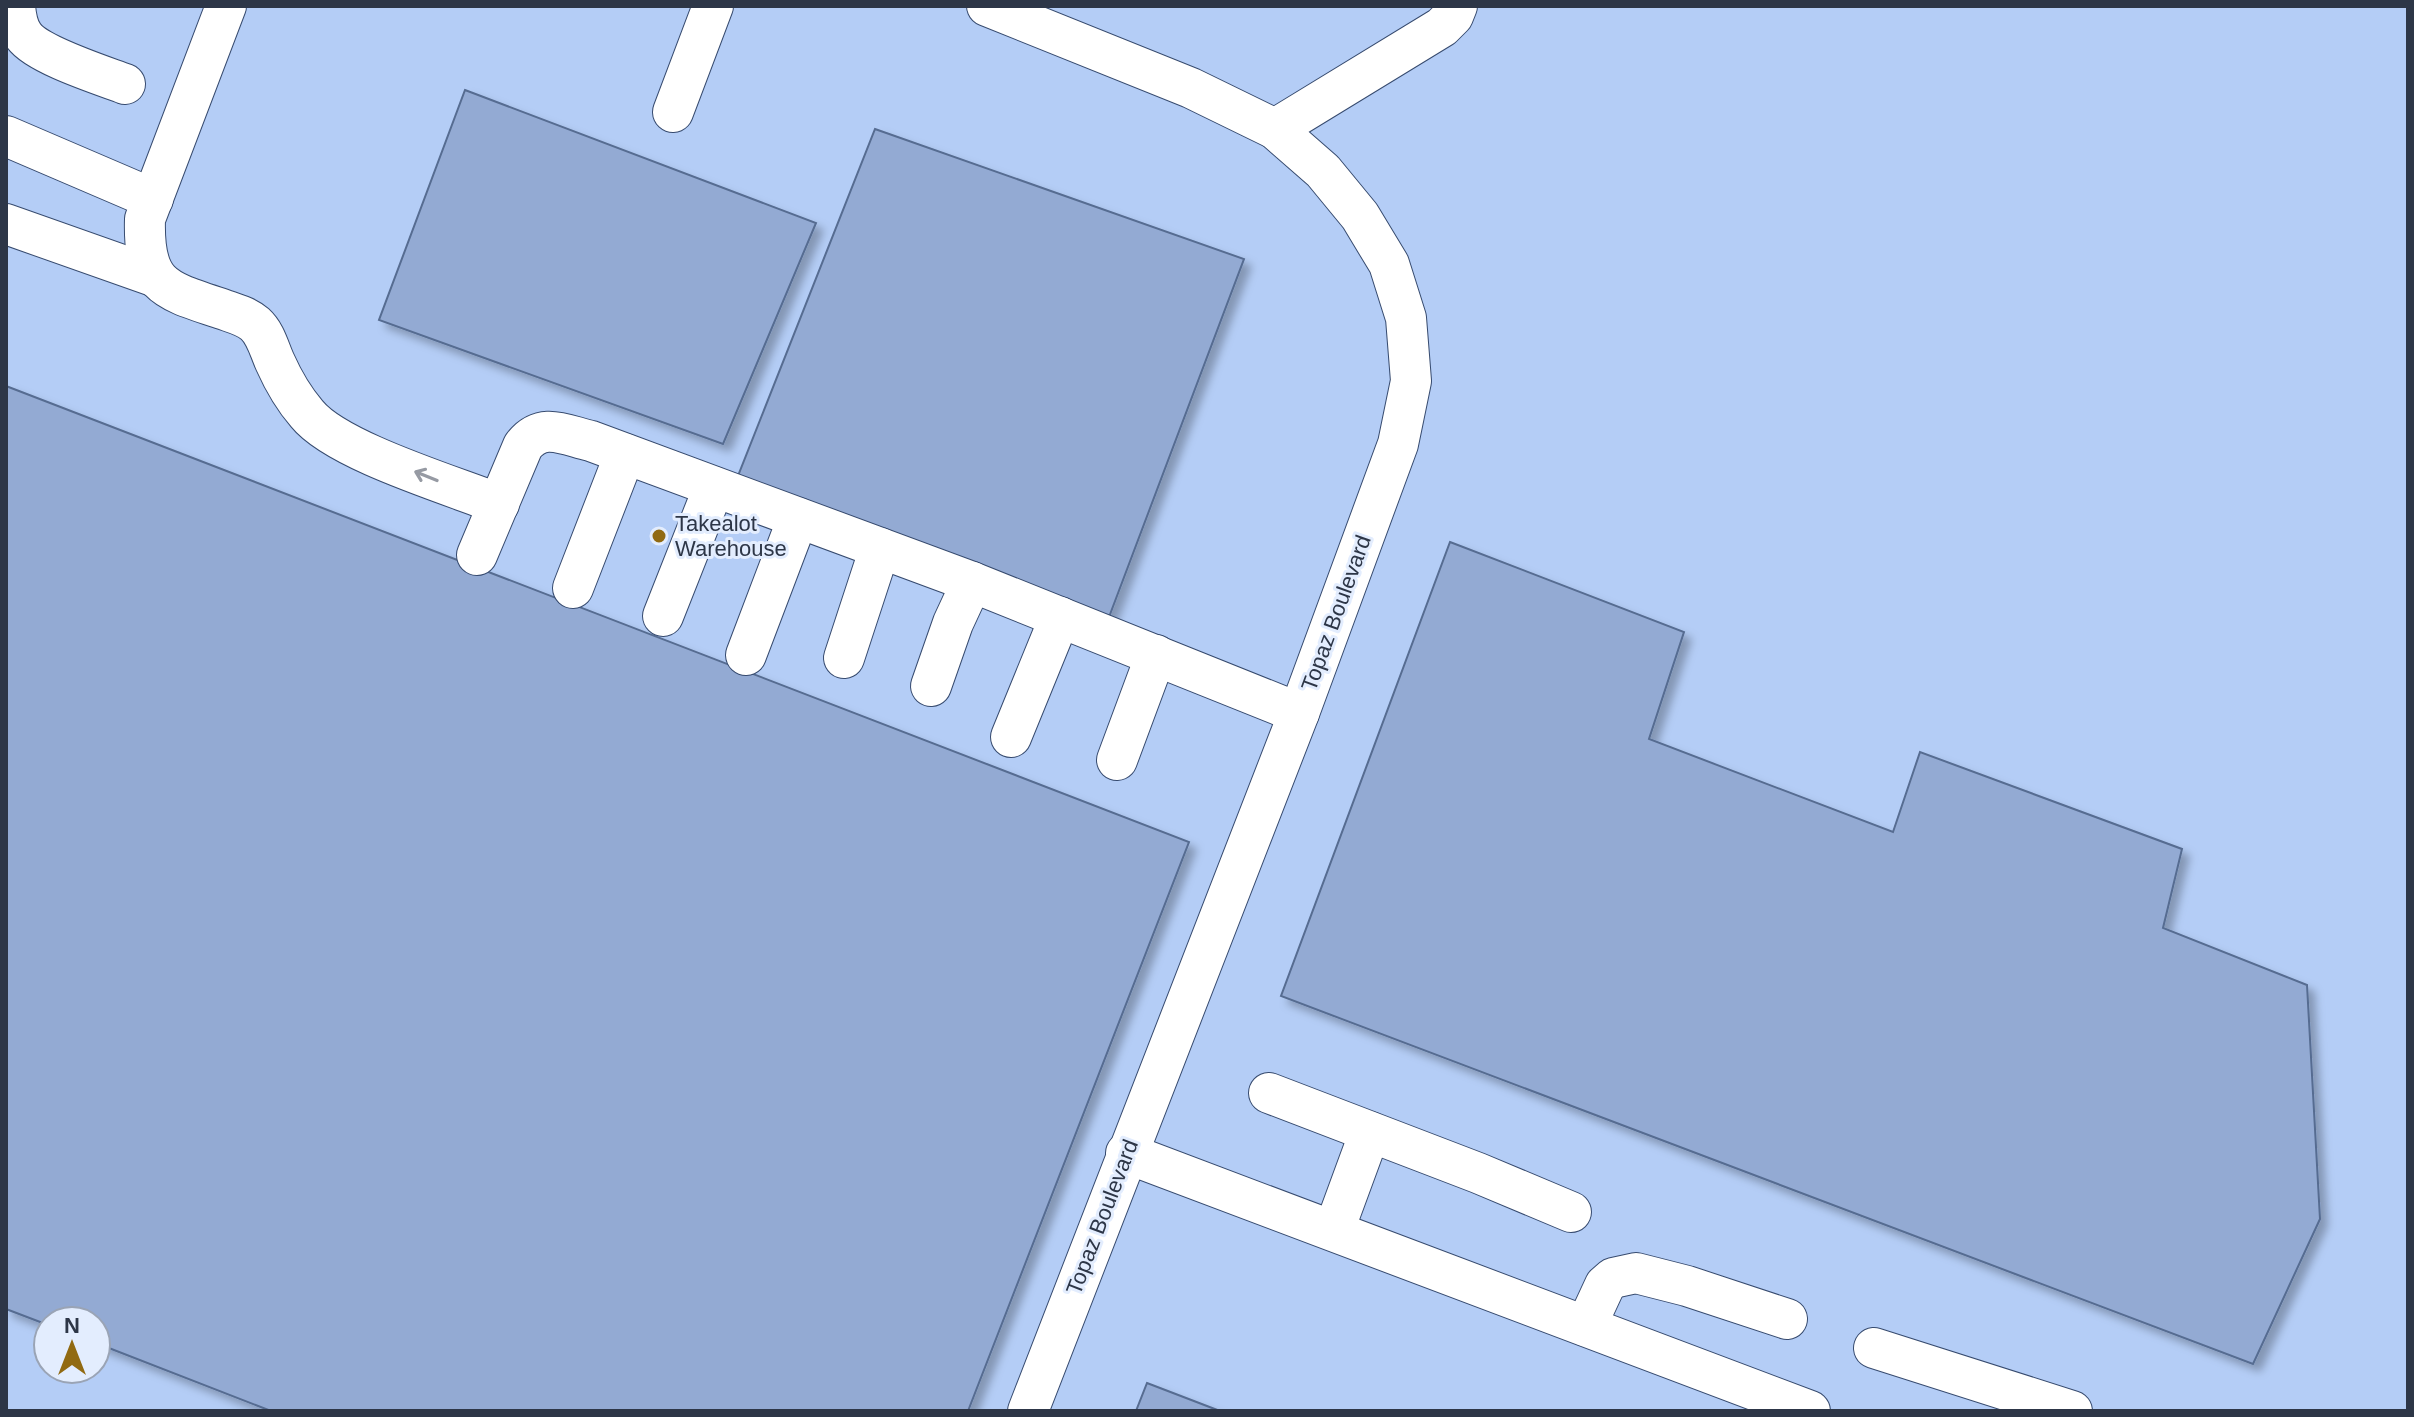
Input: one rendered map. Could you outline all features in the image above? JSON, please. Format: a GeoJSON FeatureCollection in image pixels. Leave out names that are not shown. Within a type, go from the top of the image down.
{"type":"FeatureCollection","features":[{"type":"Feature","properties":{"kind":"street"},"geometry":{"type":"LineString","coordinates":[[15,6],[17,23],[24,37],[37,48],[125,84]]}},
{"type":"Feature","properties":{"kind":"street"},"geometry":{"type":"LineString","coordinates":[[153,276],[144,249],[145,219],[226,6]]}},
{"type":"Feature","properties":{"kind":"street"},"geometry":{"type":"LineString","coordinates":[[673,112],[713,6]]}},
{"type":"Feature","properties":{"kind":"street","name":"Topaz Boulevard"},"geometry":{"type":"LineString","coordinates":[[987,6],[1191,88],[1275,129],[1323,171],[1360,216],[1389,264],[1406,318],[1411,381],[1398,444],[1299,713],[1028,1411]]}},
{"type":"Feature","properties":{"kind":"street"},"geometry":{"type":"LineString","coordinates":[[1275,129],[1442,27],[1453,16],[1457,6]]}},
{"type":"Feature","properties":{"kind":"street"},"geometry":{"type":"LineString","coordinates":[[6,136],[153,199]]}},
{"type":"Feature","properties":{"kind":"street"},"geometry":{"type":"LineString","coordinates":[[6,224],[153,276],[173,292],[255,324],[263,334],[282,377],[320,429],[499,504]]}},
{"type":"Feature","properties":{"kind":"street"},"geometry":{"type":"LineString","coordinates":[[477,555],[523,446],[531,436],[549,431],[591,441],[972,582],[1299,713]]}},
{"type":"Feature","properties":{"kind":"street"},"geometry":{"type":"LineString","coordinates":[[573,588],[625,454]]}},
{"type":"Feature","properties":{"kind":"street"},"geometry":{"type":"LineString","coordinates":[[663,616],[714,487]]}},
{"type":"Feature","properties":{"kind":"street"},"geometry":{"type":"LineString","coordinates":[[746,655],[798,518]]}},
{"type":"Feature","properties":{"kind":"street"},"geometry":{"type":"LineString","coordinates":[[844,658],[880,548]]}},
{"type":"Feature","properties":{"kind":"street"},"geometry":{"type":"LineString","coordinates":[[931,686],[953,623],[972,582]]}},
{"type":"Feature","properties":{"kind":"street"},"geometry":{"type":"LineString","coordinates":[[1011,737],[1060,617]]}},
{"type":"Feature","properties":{"kind":"street"},"geometry":{"type":"LineString","coordinates":[[1117,760],[1156,655]]}},
{"type":"Feature","properties":{"kind":"street"},"geometry":{"type":"LineString","coordinates":[[1269,1093],[1571,1212]]}},
{"type":"Feature","properties":{"kind":"street"},"geometry":{"type":"LineString","coordinates":[[1334,1230],[1370,1132]]}},
{"type":"Feature","properties":{"kind":"street"},"geometry":{"type":"LineString","coordinates":[[1126,1153],[1810,1411]]}},
{"type":"Feature","properties":{"kind":"street"},"geometry":{"type":"LineString","coordinates":[[1586,1326],[1605,1285],[1613,1278],[1636,1273],[1687,1286],[1787,1319]]}},
{"type":"Feature","properties":{"kind":"street"},"geometry":{"type":"LineString","coordinates":[[1874,1348],[1999,1399],[2072,1411]]}},
{"type":"Feature","properties":{"kind":"building"},"geometry":{"type":"Polygon","coordinates":[[[465,90],[816,223],[723,444],[379,320],[465,90]]]}},
{"type":"Feature","properties":{"kind":"building"},"geometry":{"type":"Polygon","coordinates":[[[875,129],[1244,259],[1106,625],[736,481],[875,129]]]}},
{"type":"Feature","properties":{"kind":"building"},"geometry":{"type":"Polygon","coordinates":[[[6,386],[1189,842],[968,1411],[271,1411],[112,1349],[112,1305],[32,1305],[32,1319],[6,1309],[6,386]]]}},
{"type":"Feature","properties":{"kind":"building"},"geometry":{"type":"Polygon","coordinates":[[[1450,542],[1684,632],[1649,739],[1893,832],[1920,752],[2182,849],[2163,928],[2307,985],[2320,1219],[2253,1364],[1281,996],[1450,542]]]}},
{"type":"Feature","properties":{"kind":"building"},"geometry":{"type":"Polygon","coordinates":[[[1147,1383],[1220,1411],[1136,1411],[1147,1383]]]}},
{"type":"Feature","properties":{"kind":"place","name":"Takealot Warehouse"},"geometry":{"type":"Point","coordinates":[659,536]}}]}
